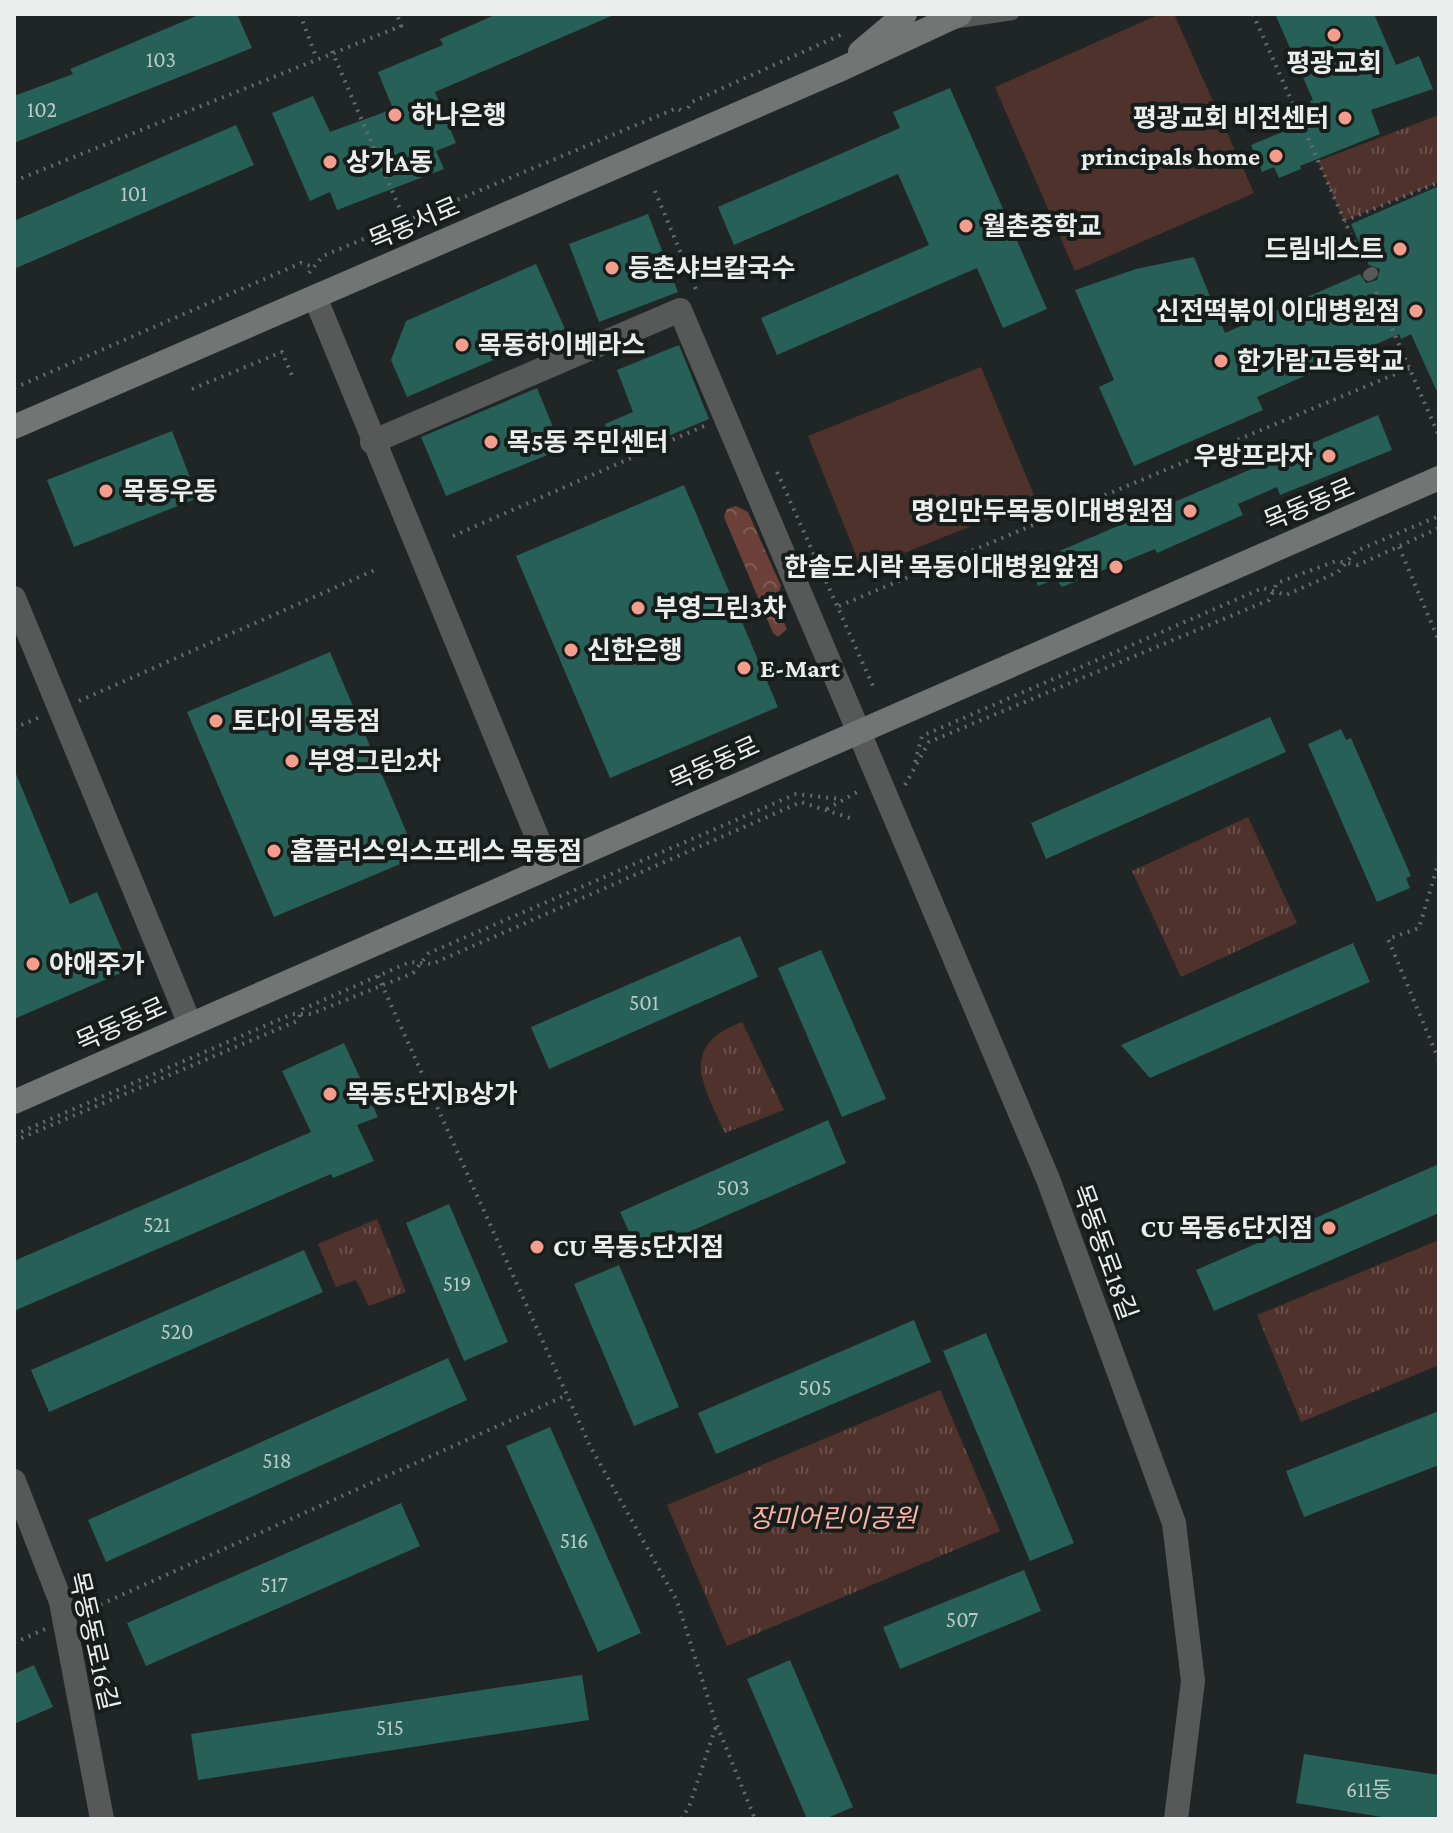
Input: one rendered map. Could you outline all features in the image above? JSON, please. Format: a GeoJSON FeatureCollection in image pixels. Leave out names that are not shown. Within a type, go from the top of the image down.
{"type":"FeatureCollection","features":[{"type":"Feature","properties":{"kind":"main road","name":"목동서로"},"geometry":{"type":"LineString","coordinates":[[837,71],[905,14]]}},
{"type":"Feature","properties":{"kind":"main road","name":"목동서로"},"geometry":{"type":"LineString","coordinates":[[14,427],[837,71],[960,14]]}},
{"type":"Feature","properties":{"kind":"main road","name":"목동동로"},"geometry":{"type":"LineString","coordinates":[[14,1102],[1439,478]]}},
{"type":"Feature","properties":{"kind":"street"},"geometry":{"type":"LineString","coordinates":[[315,297],[372,442],[549,866]]}},
{"type":"Feature","properties":{"kind":"street","name":"목동동로18길"},"geometry":{"type":"LineString","coordinates":[[372,442],[680,310],[1048,1179],[1174,1523],[1193,1681],[1176,1819]]}},
{"type":"Feature","properties":{"kind":"street"},"geometry":{"type":"LineString","coordinates":[[14,598],[190,1024]]}},
{"type":"Feature","properties":{"kind":"street","name":"목동동로16길"},"geometry":{"type":"LineString","coordinates":[[14,1481],[65,1620],[102,1819]]}},
{"type":"Feature","properties":{"kind":"lane"},"geometry":{"type":"LineString","coordinates":[[935,26],[1013,14]]}},
{"type":"Feature","properties":{"kind":"path"},"geometry":{"type":"LineString","coordinates":[[300,14],[316,57]]}},
{"type":"Feature","properties":{"kind":"path"},"geometry":{"type":"LineString","coordinates":[[14,181],[316,57],[401,26],[397,14]]}},
{"type":"Feature","properties":{"kind":"path"},"geometry":{"type":"LineString","coordinates":[[1253,14],[1439,436]]}},
{"type":"Feature","properties":{"kind":"path"},"geometry":{"type":"LineString","coordinates":[[332,51],[409,230],[396,237]]}},
{"type":"Feature","properties":{"kind":"path"},"geometry":{"type":"LineString","coordinates":[[1344,221],[1439,182]]}},
{"type":"Feature","properties":{"kind":"path"},"geometry":{"type":"LineString","coordinates":[[14,388],[301,263],[326,271]]}},
{"type":"Feature","properties":{"kind":"path"},"geometry":{"type":"LineString","coordinates":[[192,389],[282,352],[293,378]]}},
{"type":"Feature","properties":{"kind":"path"},"geometry":{"type":"LineString","coordinates":[[839,606],[1410,368]]}},
{"type":"Feature","properties":{"kind":"path"},"geometry":{"type":"LineString","coordinates":[[453,536],[704,426]]}},
{"type":"Feature","properties":{"kind":"path"},"geometry":{"type":"LineString","coordinates":[[1439,516],[1356,551],[1347,563],[1338,572],[1286,595],[1273,591],[1263,588],[922,736],[913,768],[929,742],[1269,600],[1273,591],[1277,583],[1336,561],[1347,563],[1358,565],[1439,528]]}},
{"type":"Feature","properties":{"kind":"path"},"geometry":{"type":"LineString","coordinates":[[1399,547],[1439,641]]}},
{"type":"Feature","properties":{"kind":"path"},"geometry":{"type":"LineString","coordinates":[[14,728],[375,570]]}},
{"type":"Feature","properties":{"kind":"path"},"geometry":{"type":"LineString","coordinates":[[300,1015],[311,1014],[413,973],[429,953],[796,794],[840,799],[827,809]]}},
{"type":"Feature","properties":{"kind":"path"},"geometry":{"type":"LineString","coordinates":[[14,1138],[297,1021],[309,1005],[410,962],[432,964],[801,802],[853,819]]}},
{"type":"Feature","properties":{"kind":"path"},"geometry":{"type":"LineString","coordinates":[[1439,861],[1419,928],[1388,939],[1439,1060]]}},
{"type":"Feature","properties":{"kind":"path"},"geometry":{"type":"LineString","coordinates":[[378,976],[590,1446],[677,1601],[716,1723],[755,1819]]}},
{"type":"Feature","properties":{"kind":"path"},"geometry":{"type":"LineString","coordinates":[[14,1643],[567,1395]]}},
{"type":"Feature","properties":{"kind":"path"},"geometry":{"type":"LineString","coordinates":[[681,1819],[689,1807],[716,1723]]}},
{"type":"Feature","properties":{"kind":"green space"},"geometry":{"type":"Polygon","coordinates":[[[1160,14],[1174,14],[1254,193],[1075,271],[995,87],[1160,14]]]}},
{"type":"Feature","properties":{"kind":"green space"},"geometry":{"type":"Polygon","coordinates":[[[1439,115],[1439,182],[1344,221],[1318,161],[1439,115]]]}},
{"type":"Feature","properties":{"kind":"green space"},"geometry":{"type":"Polygon","coordinates":[[[981,367],[1036,500],[862,570],[808,436],[981,367]]]}},
{"type":"Feature","properties":{"kind":"green space"},"geometry":{"type":"Polygon","coordinates":[[[736,506],[748,512],[781,586],[776,604],[787,629],[778,637],[773,633],[724,517],[727,509],[736,506]]]}},
{"type":"Feature","properties":{"kind":"green space"},"geometry":{"type":"Polygon","coordinates":[[[1248,817],[1297,923],[1181,977],[1132,871],[1248,817]]]}},
{"type":"Feature","properties":{"kind":"green space"},"geometry":{"type":"Polygon","coordinates":[[[742,1022],[784,1110],[725,1133],[704,1084],[701,1069],[709,1043],[742,1022]]]}},
{"type":"Feature","properties":{"kind":"green space"},"geometry":{"type":"Polygon","coordinates":[[[377,1219],[406,1292],[369,1306],[356,1280],[336,1287],[318,1244],[377,1219]]]}},
{"type":"Feature","properties":{"kind":"green space"},"geometry":{"type":"Polygon","coordinates":[[[1439,1240],[1439,1365],[1301,1422],[1257,1315],[1439,1240]]]}},
{"type":"Feature","properties":{"kind":"green space","name":"장미어린이공원"},"geometry":{"type":"Polygon","coordinates":[[[940,1390],[1000,1531],[727,1646],[667,1505],[940,1390]]]}},
{"type":"Feature","properties":{"kind":"building"},"geometry":{"type":"Polygon","coordinates":[[[201,14],[237,14],[252,48],[14,143],[14,96],[73,74],[70,69],[201,14]]]}},
{"type":"Feature","properties":{"kind":"building"},"geometry":{"type":"Polygon","coordinates":[[[497,14],[616,14],[435,92],[456,143],[436,151],[444,169],[337,210],[330,192],[310,201],[272,113],[313,96],[330,132],[393,109],[378,72],[443,45],[440,39],[497,14]]]}},
{"type":"Feature","properties":{"kind":"building"},"geometry":{"type":"Polygon","coordinates":[[[1275,14],[1374,14],[1396,65],[1419,56],[1433,89],[1371,110],[1380,134],[1300,166],[1301,169],[1279,178],[1274,167],[1262,172],[1251,145],[1316,118],[1310,101],[1313,100],[1275,14]]]}},
{"type":"Feature","properties":{"kind":"building","name":"월촌중학교"},"geometry":{"type":"Polygon","coordinates":[[[950,88],[1047,309],[1003,328],[977,268],[777,355],[761,318],[929,245],[898,174],[734,245],[718,207],[900,128],[893,112],[950,88]]]}},
{"type":"Feature","properties":{"kind":"building"},"geometry":{"type":"Polygon","coordinates":[[[236,125],[254,165],[14,269],[14,221],[236,125]]]}},
{"type":"Feature","properties":{"kind":"building","name":"한가람고등학교"},"geometry":{"type":"Polygon","coordinates":[[[1439,186],[1439,396],[1411,334],[1401,339],[1399,334],[1257,397],[1263,410],[1134,466],[1099,387],[1114,380],[1075,290],[1136,269],[1194,257],[1225,333],[1360,274],[1366,283],[1377,280],[1380,269],[1369,265],[1351,224],[1439,186]]]}},
{"type":"Feature","properties":{"kind":"building"},"geometry":{"type":"Polygon","coordinates":[[[648,214],[678,292],[599,322],[569,244],[648,214]]]}},
{"type":"Feature","properties":{"kind":"building","name":"목동하이베라스"},"geometry":{"type":"Polygon","coordinates":[[[536,264],[565,329],[407,397],[391,360],[406,321],[536,264]]]}},
{"type":"Feature","properties":{"kind":"building"},"geometry":{"type":"Polygon","coordinates":[[[679,345],[709,419],[618,457],[605,424],[633,412],[617,370],[679,345]]]}},
{"type":"Feature","properties":{"kind":"building","name":"목5동 주민센터"},"geometry":{"type":"Polygon","coordinates":[[[537,388],[562,449],[446,496],[421,437],[537,388]]]}},
{"type":"Feature","properties":{"kind":"building"},"geometry":{"type":"Polygon","coordinates":[[[1378,415],[1392,450],[1280,495],[1277,487],[1238,504],[1243,515],[1157,553],[1155,549],[1062,587],[1056,579],[1038,586],[1029,564],[1378,415]]]}},
{"type":"Feature","properties":{"kind":"building"},"geometry":{"type":"Polygon","coordinates":[[[172,431],[198,498],[74,547],[47,480],[172,431]]]}},
{"type":"Feature","properties":{"kind":"building","name":"부영그린3차"},"geometry":{"type":"Polygon","coordinates":[[[684,485],[778,707],[610,778],[516,556],[684,485]]]}},
{"type":"Feature","properties":{"kind":"building","name":"부영그린2차"},"geometry":{"type":"Polygon","coordinates":[[[330,652],[417,857],[274,917],[187,712],[330,652]]]}},
{"type":"Feature","properties":{"kind":"building"},"geometry":{"type":"Polygon","coordinates":[[[1270,717],[1286,752],[1046,859],[1031,823],[1270,717]]]}},
{"type":"Feature","properties":{"kind":"building"},"geometry":{"type":"Polygon","coordinates":[[[1341,729],[1346,740],[1351,738],[1411,876],[1406,878],[1410,888],[1377,902],[1308,744],[1341,729]]]}},
{"type":"Feature","properties":{"kind":"building"},"geometry":{"type":"Polygon","coordinates":[[[14,769],[70,904],[97,892],[130,969],[14,1019],[14,769]]]}},
{"type":"Feature","properties":{"kind":"building"},"geometry":{"type":"Polygon","coordinates":[[[740,936],[758,977],[549,1069],[531,1027],[740,936]]]}},
{"type":"Feature","properties":{"kind":"building"},"geometry":{"type":"Polygon","coordinates":[[[1353,943],[1370,982],[1150,1078],[1121,1045],[1353,943]]]}},
{"type":"Feature","properties":{"kind":"building"},"geometry":{"type":"Polygon","coordinates":[[[821,950],[886,1099],[842,1117],[778,968],[821,950]]]}},
{"type":"Feature","properties":{"kind":"building"},"geometry":{"type":"Polygon","coordinates":[[[344,1043],[378,1117],[357,1125],[374,1161],[333,1178],[331,1174],[14,1311],[14,1261],[311,1132],[282,1071],[344,1043]]]}},
{"type":"Feature","properties":{"kind":"building"},"geometry":{"type":"Polygon","coordinates":[[[828,1120],[846,1163],[639,1254],[620,1212],[828,1120]]]}},
{"type":"Feature","properties":{"kind":"building"},"geometry":{"type":"Polygon","coordinates":[[[1439,1164],[1439,1213],[1214,1311],[1196,1270],[1439,1164]]]}},
{"type":"Feature","properties":{"kind":"building"},"geometry":{"type":"Polygon","coordinates":[[[449,1204],[508,1342],[464,1361],[406,1223],[449,1204]]]}},
{"type":"Feature","properties":{"kind":"building"},"geometry":{"type":"Polygon","coordinates":[[[304,1250],[323,1292],[49,1412],[31,1370],[304,1250]]]}},
{"type":"Feature","properties":{"kind":"building"},"geometry":{"type":"Polygon","coordinates":[[[619,1265],[679,1407],[634,1426],[574,1284],[619,1265]]]}},
{"type":"Feature","properties":{"kind":"building"},"geometry":{"type":"Polygon","coordinates":[[[914,1320],[931,1362],[716,1454],[698,1413],[914,1320]]]}},
{"type":"Feature","properties":{"kind":"building"},"geometry":{"type":"Polygon","coordinates":[[[986,1333],[1074,1543],[1030,1561],[943,1351],[986,1333]]]}},
{"type":"Feature","properties":{"kind":"building"},"geometry":{"type":"Polygon","coordinates":[[[448,1358],[467,1400],[106,1562],[88,1520],[448,1358]]]}},
{"type":"Feature","properties":{"kind":"building"},"geometry":{"type":"Polygon","coordinates":[[[1439,1411],[1439,1465],[1304,1517],[1286,1471],[1439,1411]]]}},
{"type":"Feature","properties":{"kind":"building"},"geometry":{"type":"Polygon","coordinates":[[[550,1427],[641,1633],[598,1652],[506,1446],[550,1427]]]}},
{"type":"Feature","properties":{"kind":"building"},"geometry":{"type":"Polygon","coordinates":[[[401,1503],[420,1546],[146,1666],[127,1623],[401,1503]]]}},
{"type":"Feature","properties":{"kind":"building"},"geometry":{"type":"Polygon","coordinates":[[[1024,1570],[1041,1611],[900,1669],[883,1627],[1024,1570]]]}},
{"type":"Feature","properties":{"kind":"building"},"geometry":{"type":"Polygon","coordinates":[[[790,1660],[853,1807],[825,1819],[807,1819],[747,1679],[790,1660]]]}},
{"type":"Feature","properties":{"kind":"building"},"geometry":{"type":"Polygon","coordinates":[[[34,1665],[53,1707],[14,1724],[14,1674],[34,1665]]]}},
{"type":"Feature","properties":{"kind":"building"},"geometry":{"type":"Polygon","coordinates":[[[582,1675],[589,1720],[198,1780],[191,1734],[582,1675]]]}},
{"type":"Feature","properties":{"kind":"building"},"geometry":{"type":"Polygon","coordinates":[[[1304,1754],[1439,1775],[1439,1819],[1394,1819],[1296,1803],[1304,1754]]]}},
{"type":"Feature","properties":{"kind":"place","name":"평광교회"},"geometry":{"type":"Point","coordinates":[1334,35]}},
{"type":"Feature","properties":{"kind":"place","name":"하나은행"},"geometry":{"type":"Point","coordinates":[395,115]}},
{"type":"Feature","properties":{"kind":"place","name":"평광교회 비전센터"},"geometry":{"type":"Point","coordinates":[1345,118]}},
{"type":"Feature","properties":{"kind":"place","name":"principals home"},"geometry":{"type":"Point","coordinates":[1276,156]}},
{"type":"Feature","properties":{"kind":"place","name":"상가A동"},"geometry":{"type":"Point","coordinates":[330,162]}},
{"type":"Feature","properties":{"kind":"place","name":"월촌중학교"},"geometry":{"type":"Point","coordinates":[966,226]}},
{"type":"Feature","properties":{"kind":"place","name":"드림네스트"},"geometry":{"type":"Point","coordinates":[1400,249]}},
{"type":"Feature","properties":{"kind":"place","name":"등촌샤브칼국수"},"geometry":{"type":"Point","coordinates":[612,268]}},
{"type":"Feature","properties":{"kind":"place","name":"신전떡볶이 이대병원점"},"geometry":{"type":"Point","coordinates":[1416,311]}},
{"type":"Feature","properties":{"kind":"place","name":"목동하이베라스"},"geometry":{"type":"Point","coordinates":[462,345]}},
{"type":"Feature","properties":{"kind":"place","name":"한가람고등학교"},"geometry":{"type":"Point","coordinates":[1221,361]}},
{"type":"Feature","properties":{"kind":"place","name":"목5동 주민센터"},"geometry":{"type":"Point","coordinates":[491,442]}},
{"type":"Feature","properties":{"kind":"place","name":"우방프라자"},"geometry":{"type":"Point","coordinates":[1329,456]}},
{"type":"Feature","properties":{"kind":"place","name":"목동우동"},"geometry":{"type":"Point","coordinates":[106,491]}},
{"type":"Feature","properties":{"kind":"place","name":"명인만두목동이대병원점"},"geometry":{"type":"Point","coordinates":[1190,511]}},
{"type":"Feature","properties":{"kind":"place","name":"한솥도시락 목동이대병원앞점"},"geometry":{"type":"Point","coordinates":[1116,567]}},
{"type":"Feature","properties":{"kind":"place","name":"부영그린3차"},"geometry":{"type":"Point","coordinates":[638,608]}},
{"type":"Feature","properties":{"kind":"place","name":"신한은행"},"geometry":{"type":"Point","coordinates":[571,650]}},
{"type":"Feature","properties":{"kind":"place","name":"E-Mart"},"geometry":{"type":"Point","coordinates":[744,668]}},
{"type":"Feature","properties":{"kind":"place","name":"토다이 목동점"},"geometry":{"type":"Point","coordinates":[216,721]}},
{"type":"Feature","properties":{"kind":"place","name":"부영그린2차"},"geometry":{"type":"Point","coordinates":[292,761]}},
{"type":"Feature","properties":{"kind":"place","name":"홈플러스익스프레스 목동점"},"geometry":{"type":"Point","coordinates":[274,851]}},
{"type":"Feature","properties":{"kind":"place","name":"야애주가"},"geometry":{"type":"Point","coordinates":[33,964]}},
{"type":"Feature","properties":{"kind":"place","name":"목동5단지B상가"},"geometry":{"type":"Point","coordinates":[330,1094]}},
{"type":"Feature","properties":{"kind":"place","name":"CU 목동6단지점"},"geometry":{"type":"Point","coordinates":[1329,1228]}},
{"type":"Feature","properties":{"kind":"place","name":"CU 목동5단지점"},"geometry":{"type":"Point","coordinates":[537,1247]}}]}
